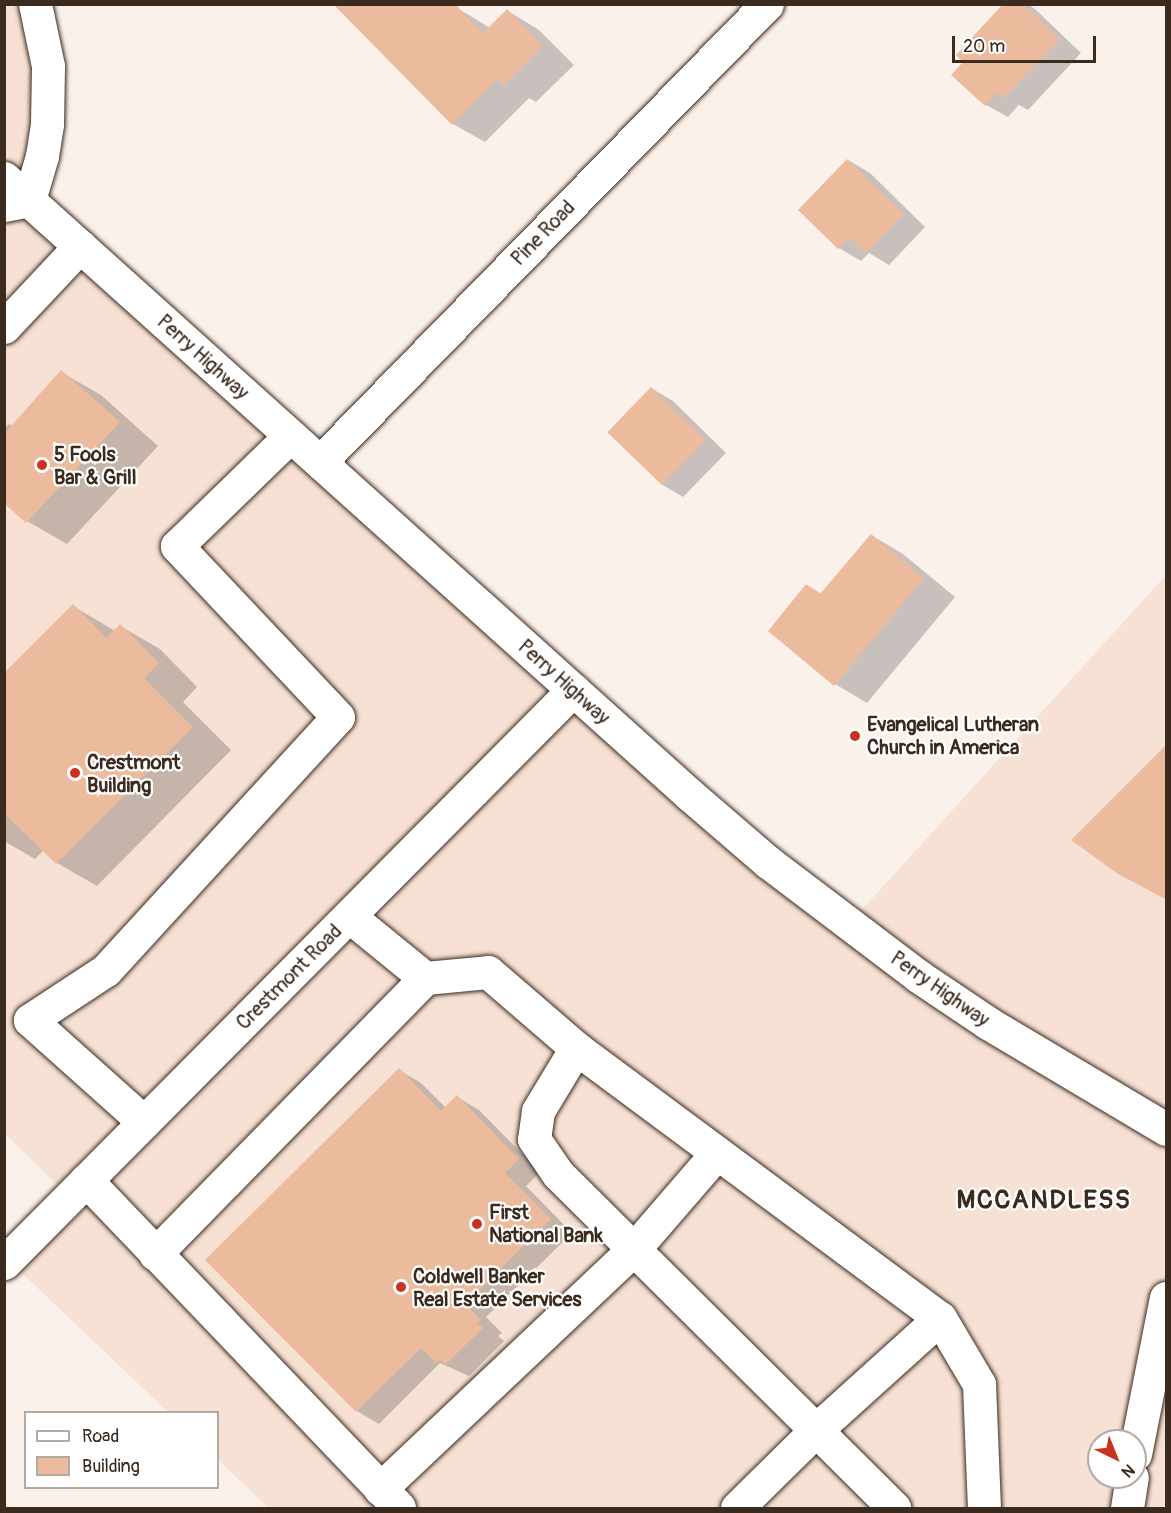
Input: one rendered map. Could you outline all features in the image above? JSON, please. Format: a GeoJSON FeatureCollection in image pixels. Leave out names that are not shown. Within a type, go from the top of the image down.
{"type":"FeatureCollection","features":[{"type":"Feature","properties":{"kind":"main road"},"geometry":{"type":"LineString","coordinates":[[17,202],[42,156],[49,95],[48,66],[35,4]]}},
{"type":"Feature","properties":{"kind":"main road","name":"Pine Road"},"geometry":{"type":"LineString","coordinates":[[320,462],[767,4]]}},
{"type":"Feature","properties":{"kind":"main road","name":"Perry Highway"},"geometry":{"type":"LineString","coordinates":[[4,178],[17,202],[80,246],[573,690],[768,862],[866,937],[988,1023],[1167,1129]]}},
{"type":"Feature","properties":{"kind":"main road"},"geometry":{"type":"LineString","coordinates":[[4,327],[80,246]]}},
{"type":"Feature","properties":{"kind":"main road"},"geometry":{"type":"LineString","coordinates":[[144,1122],[30,1020],[106,970],[338,717],[177,546],[290,436]]}},
{"type":"Feature","properties":{"kind":"main road","name":"Crestmont Road"},"geometry":{"type":"LineString","coordinates":[[4,1263],[573,690]]}},
{"type":"Feature","properties":{"kind":"main road"},"geometry":{"type":"LineString","coordinates":[[349,916],[426,978]]}},
{"type":"Feature","properties":{"kind":"main road"},"geometry":{"type":"LineString","coordinates":[[154,1254],[426,978],[488,972],[576,1048],[940,1318],[979,1384],[984,1509]]}},
{"type":"Feature","properties":{"kind":"main road"},"geometry":{"type":"LineString","coordinates":[[576,1048],[538,1111],[534,1139],[558,1174],[894,1509]]}},
{"type":"Feature","properties":{"kind":"main road"},"geometry":{"type":"LineString","coordinates":[[86,1180],[389,1499],[634,1249],[717,1153]]}},
{"type":"Feature","properties":{"kind":"main road"},"geometry":{"type":"LineString","coordinates":[[1140,1429],[1167,1298]]}},
{"type":"Feature","properties":{"kind":"main road"},"geometry":{"type":"LineString","coordinates":[[737,1509],[816,1430],[940,1318]]}},
{"type":"Feature","properties":{"kind":"main road"},"geometry":{"type":"LineString","coordinates":[[1127,1509],[1130,1489]]}},
{"type":"Feature","properties":{"kind":"shaded area"},"geometry":{"type":"Polygon","coordinates":[[[4,5],[35,5],[30,201],[849,924],[1166,575],[1166,1508],[269,1508],[219,1461],[219,1411],[167,1411],[8,1260],[69,1196],[5,1134],[4,5]]]}},
{"type":"Feature","properties":{"kind":"building"},"geometry":{"type":"Polygon","coordinates":[[[333,4],[455,4],[483,33],[507,9],[543,46],[504,85],[498,79],[452,125],[333,4]]]}},
{"type":"Feature","properties":{"kind":"building"},"geometry":{"type":"Polygon","coordinates":[[[1003,4],[1023,4],[1060,39],[1004,98],[997,92],[985,106],[951,75],[963,62],[956,55],[1003,4]]]}},
{"type":"Feature","properties":{"kind":"building"},"geometry":{"type":"Polygon","coordinates":[[[847,159],[904,214],[866,253],[849,238],[838,249],[798,210],[847,159]]]}},
{"type":"Feature","properties":{"kind":"building","name":"5 Fools Bar & Grill"},"geometry":{"type":"Polygon","coordinates":[[[61,370],[120,422],[26,523],[4,503],[4,434],[61,370]]]}},
{"type":"Feature","properties":{"kind":"building"},"geometry":{"type":"Polygon","coordinates":[[[651,387],[706,440],[662,485],[607,432],[651,387]]]}},
{"type":"Feature","properties":{"kind":"building"},"geometry":{"type":"Polygon","coordinates":[[[871,534],[924,578],[834,686],[768,631],[806,584],[820,594],[871,534]]]}},
{"type":"Feature","properties":{"kind":"building","name":"Crestmont Building"},"geometry":{"type":"Polygon","coordinates":[[[73,604],[106,638],[120,624],[159,663],[144,678],[193,727],[56,864],[4,813],[4,673],[73,604]]]}},
{"type":"Feature","properties":{"kind":"building"},"geometry":{"type":"Polygon","coordinates":[[[1167,744],[1167,900],[1118,874],[1071,840],[1167,744]]]}},
{"type":"Feature","properties":{"kind":"building"},"geometry":{"type":"Polygon","coordinates":[[[399,1068],[441,1111],[457,1095],[519,1159],[505,1173],[551,1219],[465,1304],[481,1320],[477,1323],[483,1328],[445,1365],[440,1359],[436,1363],[421,1348],[356,1412],[205,1260],[399,1068]]]}},
{"type":"Feature","properties":{"kind":"place","name":"5 Fools Bar & Grill"},"geometry":{"type":"Point","coordinates":[42,465]}},
{"type":"Feature","properties":{"kind":"place","name":"Evangelical Lutheran Church in America"},"geometry":{"type":"Point","coordinates":[855,736]}},
{"type":"Feature","properties":{"kind":"place","name":"Crestmont Building"},"geometry":{"type":"Point","coordinates":[75,773]}},
{"type":"Feature","properties":{"kind":"place","name":"First National Bank"},"geometry":{"type":"Point","coordinates":[477,1224]}},
{"type":"Feature","properties":{"kind":"place","name":"Coldwell Banker Real Estate Services"},"geometry":{"type":"Point","coordinates":[401,1287]}},
{"type":"Feature","properties":{"kind":"district","name":"MCCANDLESS"},"geometry":{"type":"Point","coordinates":[1044,1201]}}]}
